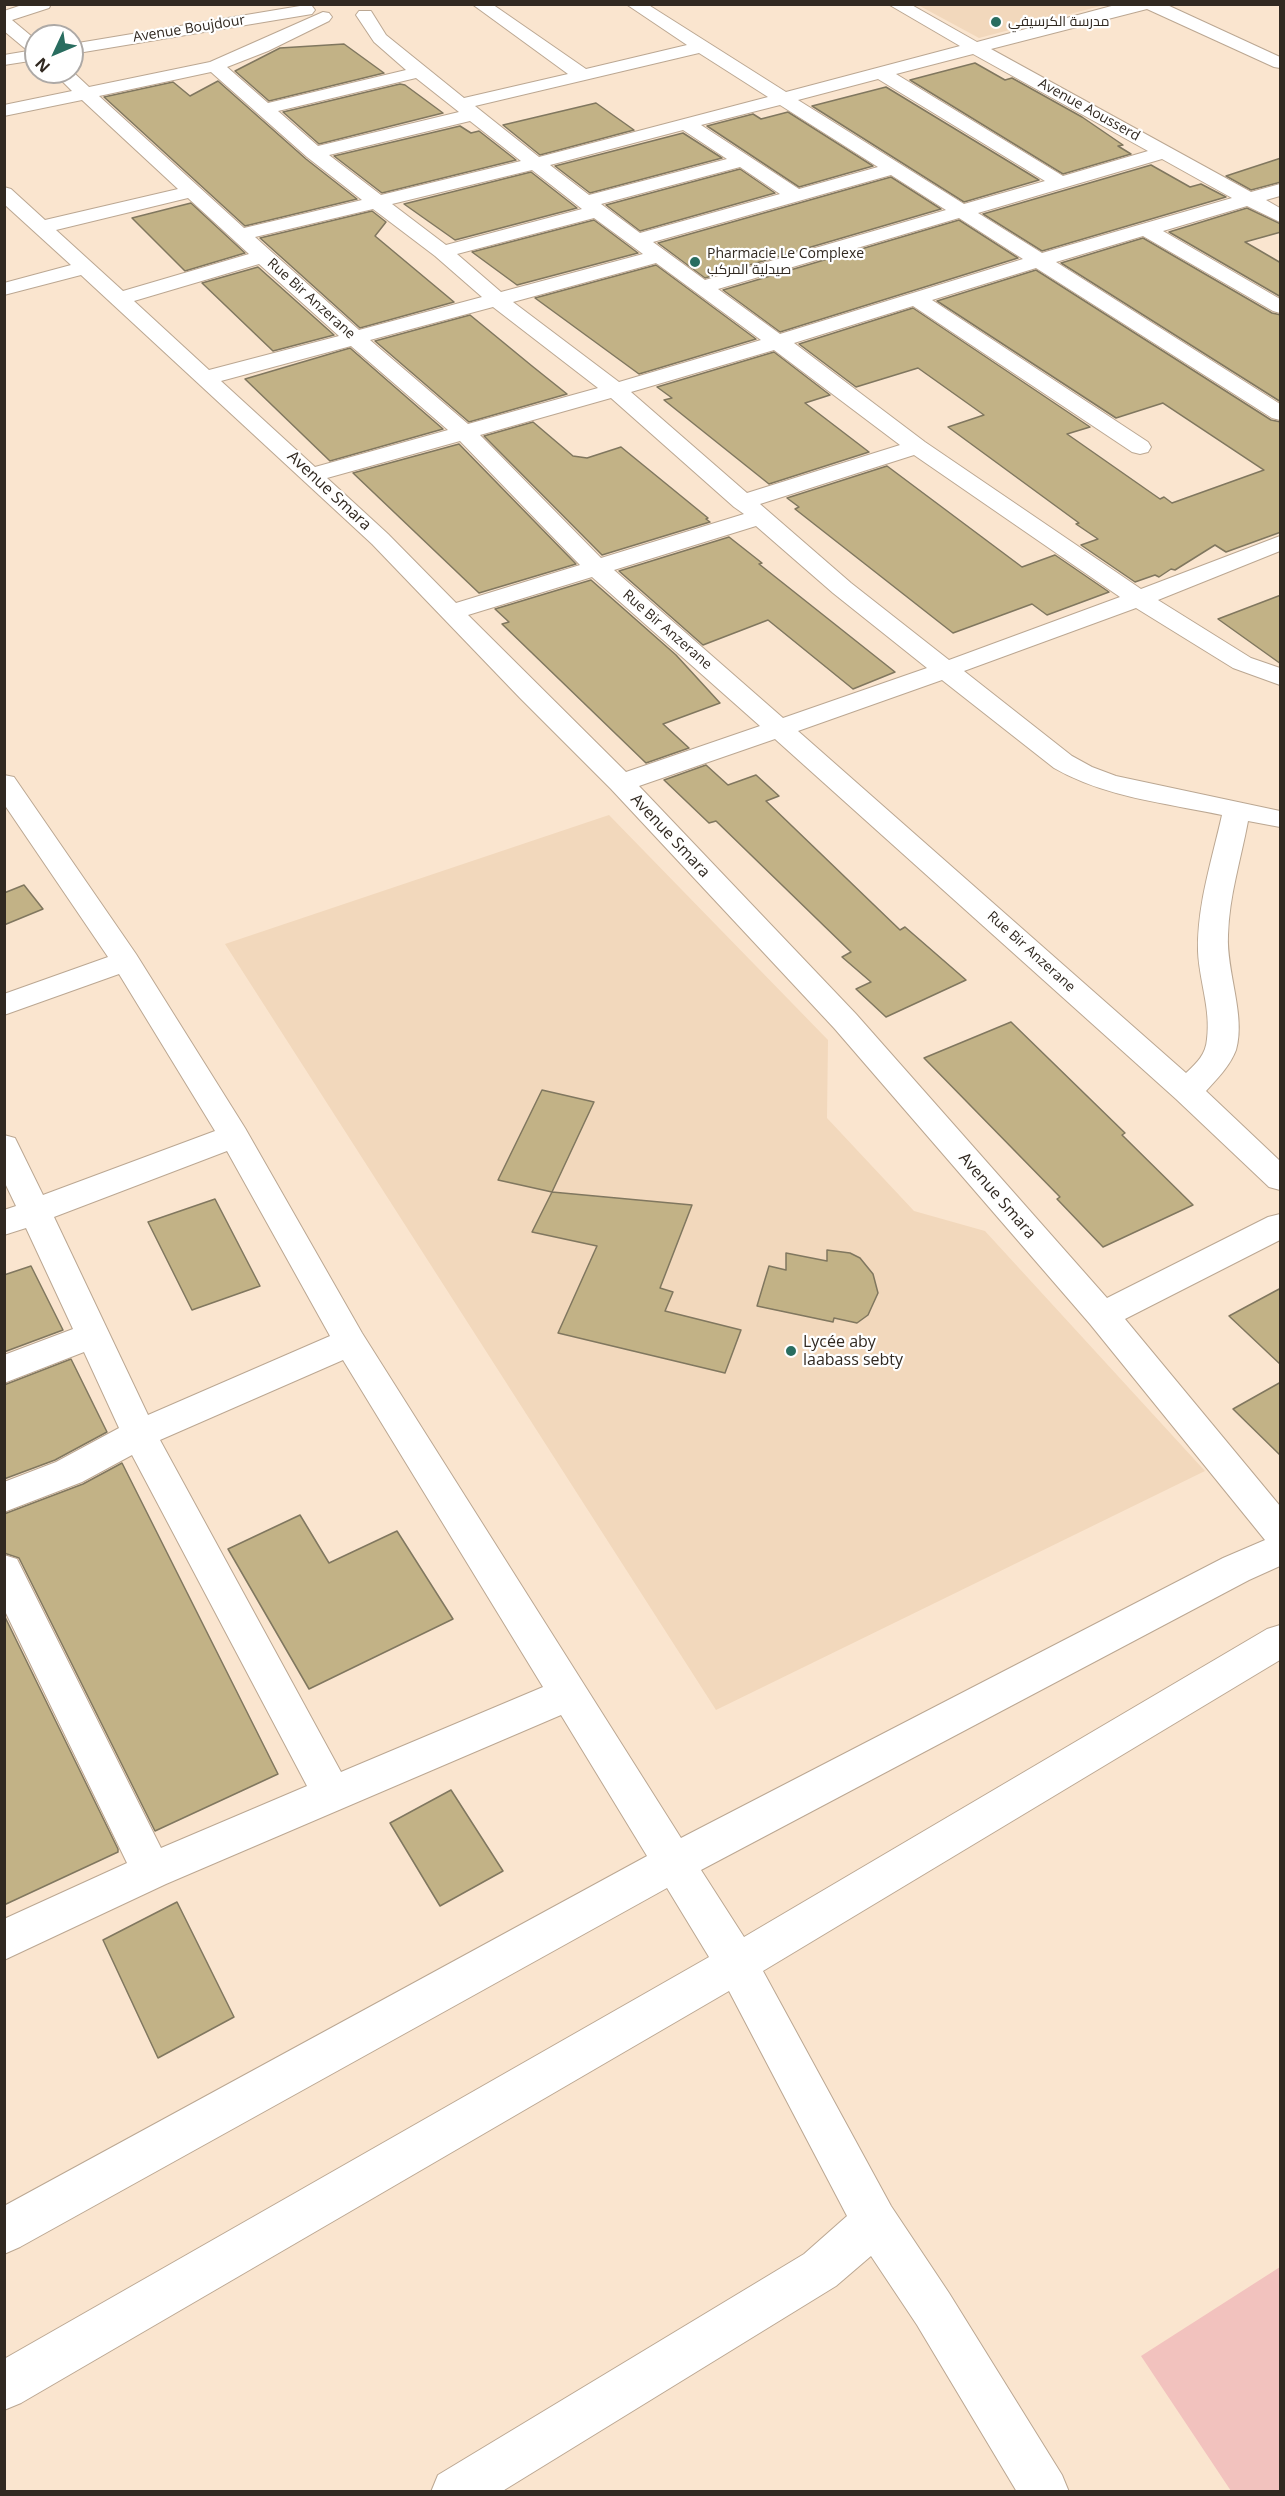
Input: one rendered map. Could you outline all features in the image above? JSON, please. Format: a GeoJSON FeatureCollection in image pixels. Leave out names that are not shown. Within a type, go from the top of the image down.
{"type":"FeatureCollection","features":[{"type":"Feature","properties":{"kind":"street"},"geometry":{"type":"LineString","coordinates":[[4,17],[43,4]]}},
{"type":"Feature","properties":{"kind":"street"},"geometry":{"type":"LineString","coordinates":[[480,4],[582,75]]}},
{"type":"Feature","properties":{"kind":"street"},"geometry":{"type":"LineString","coordinates":[[634,4],[1281,412]]}},
{"type":"Feature","properties":{"kind":"street","name":"Avenue Aousserd"},"geometry":{"type":"LineString","coordinates":[[896,4],[1281,216]]}},
{"type":"Feature","properties":{"kind":"street"},"geometry":{"type":"LineString","coordinates":[[240,235],[537,163],[882,73],[1123,6],[1149,4],[1281,63]]}},
{"type":"Feature","properties":{"kind":"street"},"geometry":{"type":"LineString","coordinates":[[304,7],[351,16],[419,72],[592,206],[917,447],[1139,599],[1242,663],[1281,677]]}},
{"type":"Feature","properties":{"kind":"street","name":"Avenue Boujdour"},"geometry":{"type":"LineString","coordinates":[[84,47],[250,19],[304,7]]}},
{"type":"Feature","properties":{"kind":"street"},"geometry":{"type":"LineString","coordinates":[[4,111],[83,92],[215,66],[282,36],[351,16]]}},
{"type":"Feature","properties":{"kind":"street"},"geometry":{"type":"LineString","coordinates":[[250,19],[276,29],[282,36]]}},
{"type":"Feature","properties":{"kind":"street"},"geometry":{"type":"LineString","coordinates":[[4,22],[24,39]]}},
{"type":"Feature","properties":{"kind":"street"},"geometry":{"type":"LineString","coordinates":[[314,153],[582,75],[703,47]]}},
{"type":"Feature","properties":{"kind":"street"},"geometry":{"type":"LineString","coordinates":[[4,60],[24,57]]}},
{"type":"Feature","properties":{"kind":"street"},"geometry":{"type":"LineString","coordinates":[[215,66],[314,153],[615,390],[842,588],[1063,762],[1082,773],[1109,783],[1281,819]]}},
{"type":"Feature","properties":{"kind":"street"},"geometry":{"type":"LineString","coordinates":[[265,109],[419,72]]}},
{"type":"Feature","properties":{"kind":"street"},"geometry":{"type":"LineString","coordinates":[[882,73],[1062,183]]}},
{"type":"Feature","properties":{"kind":"street","name":"Rue Bir Anzerane"},"geometry":{"type":"LineString","coordinates":[[75,84],[263,256],[464,432],[595,566],[1187,1091],[1281,1179]]}},
{"type":"Feature","properties":{"kind":"street"},"geometry":{"type":"LineString","coordinates":[[685,123],[795,195]]}},
{"type":"Feature","properties":{"kind":"street"},"geometry":{"type":"LineString","coordinates":[[703,287],[963,213],[1165,152]]}},
{"type":"Feature","properties":{"kind":"street"},"geometry":{"type":"LineString","coordinates":[[442,252],[741,161]]}},
{"type":"Feature","properties":{"kind":"street"},"geometry":{"type":"LineString","coordinates":[[638,240],[894,168]]}},
{"type":"Feature","properties":{"kind":"street"},"geometry":{"type":"LineString","coordinates":[[313,475],[615,390],[778,342],[915,298],[1281,190]]}},
{"type":"Feature","properties":{"kind":"street"},"geometry":{"type":"LineString","coordinates":[[42,226],[192,191]]}},
{"type":"Feature","properties":{"kind":"street","name":"Avenue Smara"},"geometry":{"type":"LineString","coordinates":[[4,193],[313,475],[621,783],[845,1021],[1102,1315],[1281,1532]]}},
{"type":"Feature","properties":{"kind":"street"},"geometry":{"type":"LineString","coordinates":[[1147,230],[1281,307]]}},
{"type":"Feature","properties":{"kind":"street"},"geometry":{"type":"LineString","coordinates":[[120,299],[263,256]]}},
{"type":"Feature","properties":{"kind":"street"},"geometry":{"type":"LineString","coordinates":[[206,378],[496,298],[659,256]]}},
{"type":"Feature","properties":{"kind":"street"},"geometry":{"type":"LineString","coordinates":[[4,289],[84,268]]}},
{"type":"Feature","properties":{"kind":"street"},"geometry":{"type":"LineString","coordinates":[[915,298],[1140,447]]}},
{"type":"Feature","properties":{"kind":"street"},"geometry":{"type":"LineString","coordinates":[[452,612],[595,566],[917,447]]}},
{"type":"Feature","properties":{"kind":"street"},"geometry":{"type":"LineString","coordinates":[[621,783],[779,730],[1139,599],[1281,543]]}},
{"type":"Feature","properties":{"kind":"street"},"geometry":{"type":"LineString","coordinates":[[6,787],[126,961],[234,1136],[350,1342],[737,1964],[875,2222],[933,2309],[1045,2492]]}},
{"type":"Feature","properties":{"kind":"street"},"geometry":{"type":"LineString","coordinates":[[1187,1091],[1209,1068],[1221,1047],[1222,1022],[1215,982],[1213,949],[1218,900],[1237,809]]}},
{"type":"Feature","properties":{"kind":"street"},"geometry":{"type":"LineString","coordinates":[[4,1005],[126,961]]}},
{"type":"Feature","properties":{"kind":"street"},"geometry":{"type":"LineString","coordinates":[[20,1218],[234,1136]]}},
{"type":"Feature","properties":{"kind":"street"},"geometry":{"type":"LineString","coordinates":[[4,1146],[20,1218],[92,1335],[139,1434],[332,1795]]}},
{"type":"Feature","properties":{"kind":"street"},"geometry":{"type":"LineString","coordinates":[[1102,1315],[1281,1226]]}},
{"type":"Feature","properties":{"kind":"street"},"geometry":{"type":"LineString","coordinates":[[4,1370],[92,1335]]}},
{"type":"Feature","properties":{"kind":"street"},"geometry":{"type":"LineString","coordinates":[[4,1497],[69,1472],[139,1434],[350,1342]]}},
{"type":"Feature","properties":{"kind":"street"},"geometry":{"type":"LineString","coordinates":[[4,2231],[674,1863],[1236,1569],[1281,1550]]}},
{"type":"Feature","properties":{"kind":"street"},"geometry":{"type":"LineString","coordinates":[[4,1570],[152,1870]]}},
{"type":"Feature","properties":{"kind":"street"},"geometry":{"type":"LineString","coordinates":[[4,2386],[737,1964],[1281,1641]]}},
{"type":"Feature","properties":{"kind":"street"},"geometry":{"type":"LineString","coordinates":[[4,1940],[152,1870],[568,1694]]}},
{"type":"Feature","properties":{"kind":"street"},"geometry":{"type":"LineString","coordinates":[[455,2492],[820,2270],[875,2222]]}},
{"type":"Feature","properties":{"kind":"shaded area","name":"مدرسة الكرسيفي"},"geometry":{"type":"Polygon","coordinates":[[[918,4],[1108,4],[979,38],[918,5],[918,4]]]}},
{"type":"Feature","properties":{"kind":"shaded area","name":"Lycée aby laabass sebty"},"geometry":{"type":"Polygon","coordinates":[[[609,815],[828,1040],[827,1118],[914,1211],[985,1231],[1205,1471],[716,1710],[225,944],[609,815]]]}},
{"type":"Feature","properties":{"kind":"shaded area"},"geometry":{"type":"Polygon","coordinates":[[[1280,2267],[1280,2491],[1231,2491],[1141,2356],[1280,2267]]]}},
{"type":"Feature","properties":{"kind":"building"},"geometry":{"type":"Polygon","coordinates":[[[344,44],[384,73],[269,101],[235,71],[280,48],[344,44]]]}},
{"type":"Feature","properties":{"kind":"building"},"geometry":{"type":"Polygon","coordinates":[[[975,63],[1005,80],[1012,78],[1082,117],[1123,145],[1118,146],[1131,154],[1063,174],[910,80],[975,63]]]}},
{"type":"Feature","properties":{"kind":"building"},"geometry":{"type":"Polygon","coordinates":[[[218,81],[306,159],[357,199],[245,226],[104,97],[173,82],[190,96],[218,81]]]}},
{"type":"Feature","properties":{"kind":"building"},"geometry":{"type":"Polygon","coordinates":[[[400,84],[405,85],[443,113],[319,144],[283,112],[400,84]]]}},
{"type":"Feature","properties":{"kind":"building"},"geometry":{"type":"Polygon","coordinates":[[[886,87],[1039,180],[964,202],[812,106],[886,87]]]}},
{"type":"Feature","properties":{"kind":"building"},"geometry":{"type":"Polygon","coordinates":[[[596,103],[634,130],[540,155],[503,125],[596,103]]]}},
{"type":"Feature","properties":{"kind":"building"},"geometry":{"type":"Polygon","coordinates":[[[788,112],[873,166],[799,187],[707,126],[753,114],[761,119],[788,112]]]}},
{"type":"Feature","properties":{"kind":"building"},"geometry":{"type":"Polygon","coordinates":[[[460,126],[471,133],[479,131],[516,160],[382,193],[334,156],[460,126]]]}},
{"type":"Feature","properties":{"kind":"building"},"geometry":{"type":"Polygon","coordinates":[[[683,133],[722,158],[590,193],[555,166],[683,133]]]}},
{"type":"Feature","properties":{"kind":"building"},"geometry":{"type":"Polygon","coordinates":[[[1281,158],[1281,182],[1251,190],[1226,176],[1281,158]]]}},
{"type":"Feature","properties":{"kind":"building"},"geometry":{"type":"Polygon","coordinates":[[[1151,165],[1190,187],[1201,184],[1226,197],[1042,251],[983,214],[1151,165]]]}},
{"type":"Feature","properties":{"kind":"building"},"geometry":{"type":"Polygon","coordinates":[[[740,169],[775,193],[640,231],[606,205],[740,169]]]}},
{"type":"Feature","properties":{"kind":"building"},"geometry":{"type":"Polygon","coordinates":[[[531,172],[577,208],[455,240],[404,204],[531,172]]]}},
{"type":"Feature","properties":{"kind":"building"},"geometry":{"type":"Polygon","coordinates":[[[891,177],[941,209],[705,278],[658,243],[891,177]]]}},
{"type":"Feature","properties":{"kind":"building"},"geometry":{"type":"Polygon","coordinates":[[[191,203],[245,253],[185,271],[132,218],[191,203]]]}},
{"type":"Feature","properties":{"kind":"building"},"geometry":{"type":"Polygon","coordinates":[[[1247,208],[1281,224],[1281,232],[1245,242],[1281,263],[1281,297],[1169,232],[1247,208]]]}},
{"type":"Feature","properties":{"kind":"building"},"geometry":{"type":"Polygon","coordinates":[[[372,211],[386,222],[375,236],[454,302],[360,328],[260,238],[372,211]]]}},
{"type":"Feature","properties":{"kind":"building"},"geometry":{"type":"Polygon","coordinates":[[[594,220],[638,253],[517,285],[472,252],[594,220]]]}},
{"type":"Feature","properties":{"kind":"building"},"geometry":{"type":"Polygon","coordinates":[[[959,220],[1018,258],[780,332],[723,290],[959,220]]]}},
{"type":"Feature","properties":{"kind":"building"},"geometry":{"type":"Polygon","coordinates":[[[1143,238],[1272,313],[1281,315],[1281,402],[1061,263],[1143,238]]]}},
{"type":"Feature","properties":{"kind":"building"},"geometry":{"type":"Polygon","coordinates":[[[656,265],[756,339],[639,374],[535,298],[656,265]]]}},
{"type":"Feature","properties":{"kind":"building"},"geometry":{"type":"Polygon","coordinates":[[[258,267],[334,335],[273,351],[202,283],[258,267]]]}},
{"type":"Feature","properties":{"kind":"building"},"geometry":{"type":"Polygon","coordinates":[[[1036,270],[1271,420],[1281,422],[1281,532],[1226,552],[1215,545],[1175,570],[1171,569],[1159,577],[1155,575],[1135,582],[1081,545],[1098,539],[1076,524],[1079,523],[948,427],[984,415],[918,368],[856,387],[799,344],[913,308],[1090,427],[1067,434],[1160,499],[1164,497],[1172,503],[1264,470],[1163,403],[1116,418],[937,301],[1036,270]]]}},
{"type":"Feature","properties":{"kind":"building"},"geometry":{"type":"Polygon","coordinates":[[[470,315],[567,394],[469,422],[375,341],[470,315]]]}},
{"type":"Feature","properties":{"kind":"building"},"geometry":{"type":"Polygon","coordinates":[[[350,348],[443,429],[330,461],[245,379],[350,348]]]}},
{"type":"Feature","properties":{"kind":"building"},"geometry":{"type":"Polygon","coordinates":[[[774,352],[830,395],[805,403],[869,452],[769,484],[664,400],[672,398],[657,387],[774,352]]]}},
{"type":"Feature","properties":{"kind":"building"},"geometry":{"type":"Polygon","coordinates":[[[533,422],[573,456],[587,458],[621,447],[710,522],[602,555],[484,436],[533,422]]]}},
{"type":"Feature","properties":{"kind":"building"},"geometry":{"type":"Polygon","coordinates":[[[459,444],[576,564],[479,593],[353,473],[459,444]]]}},
{"type":"Feature","properties":{"kind":"building"},"geometry":{"type":"Polygon","coordinates":[[[887,466],[1022,567],[1055,555],[1109,592],[1047,615],[1032,604],[953,633],[795,509],[799,507],[787,498],[887,466]]]}},
{"type":"Feature","properties":{"kind":"building"},"geometry":{"type":"Polygon","coordinates":[[[729,537],[762,563],[759,564],[895,672],[853,689],[768,620],[703,645],[619,571],[729,537]]]}},
{"type":"Feature","properties":{"kind":"building"},"geometry":{"type":"Polygon","coordinates":[[[591,580],[676,655],[720,703],[663,724],[689,748],[646,763],[502,624],[509,622],[495,609],[591,580]]]}},
{"type":"Feature","properties":{"kind":"building"},"geometry":{"type":"Polygon","coordinates":[[[1281,595],[1281,664],[1218,619],[1281,595]]]}},
{"type":"Feature","properties":{"kind":"building"},"geometry":{"type":"Polygon","coordinates":[[[706,765],[728,785],[756,775],[779,796],[766,801],[900,930],[905,927],[966,980],[886,1017],[856,989],[871,982],[842,957],[851,952],[716,821],[709,823],[664,780],[706,765]]]}},
{"type":"Feature","properties":{"kind":"building"},"geometry":{"type":"Polygon","coordinates":[[[24,885],[43,909],[4,925],[4,893],[24,885]]]}},
{"type":"Feature","properties":{"kind":"building"},"geometry":{"type":"Polygon","coordinates":[[[1011,1022],[1125,1133],[1122,1135],[1193,1205],[1103,1247],[1057,1199],[1060,1197],[924,1058],[1011,1022]]]}},
{"type":"Feature","properties":{"kind":"building"},"geometry":{"type":"Polygon","coordinates":[[[542,1090],[594,1102],[552,1192],[498,1180],[542,1090]]]}},
{"type":"Feature","properties":{"kind":"building"},"geometry":{"type":"Polygon","coordinates":[[[552,1192],[692,1205],[660,1288],[673,1292],[665,1311],[741,1330],[725,1373],[558,1333],[597,1246],[532,1232],[552,1192]]]}},
{"type":"Feature","properties":{"kind":"building"},"geometry":{"type":"Polygon","coordinates":[[[215,1199],[260,1286],[192,1310],[148,1222],[215,1199]]]}},
{"type":"Feature","properties":{"kind":"building"},"geometry":{"type":"Polygon","coordinates":[[[827,1250],[850,1253],[860,1258],[873,1274],[878,1293],[868,1315],[857,1323],[834,1318],[833,1322],[757,1306],[769,1266],[786,1270],[786,1253],[827,1261],[827,1250]]]}},
{"type":"Feature","properties":{"kind":"building"},"geometry":{"type":"Polygon","coordinates":[[[31,1266],[63,1330],[4,1352],[4,1275],[31,1266]]]}},
{"type":"Feature","properties":{"kind":"building"},"geometry":{"type":"Polygon","coordinates":[[[1281,1288],[1281,1365],[1229,1316],[1281,1288]]]}},
{"type":"Feature","properties":{"kind":"building"},"geometry":{"type":"Polygon","coordinates":[[[71,1359],[107,1432],[55,1460],[4,1479],[4,1385],[71,1359]]]}},
{"type":"Feature","properties":{"kind":"building"},"geometry":{"type":"Polygon","coordinates":[[[1281,1382],[1281,1456],[1233,1409],[1281,1382]]]}},
{"type":"Feature","properties":{"kind":"building"},"geometry":{"type":"Polygon","coordinates":[[[122,1463],[278,1774],[155,1831],[19,1558],[4,1553],[4,1514],[83,1484],[122,1463]]]}},
{"type":"Feature","properties":{"kind":"building"},"geometry":{"type":"Polygon","coordinates":[[[300,1515],[329,1563],[397,1531],[453,1619],[309,1689],[228,1549],[300,1515]]]}},
{"type":"Feature","properties":{"kind":"building"},"geometry":{"type":"Polygon","coordinates":[[[4,1615],[118,1852],[4,1905],[4,1615]]]}},
{"type":"Feature","properties":{"kind":"building"},"geometry":{"type":"Polygon","coordinates":[[[451,1790],[503,1871],[440,1906],[390,1823],[451,1790]]]}},
{"type":"Feature","properties":{"kind":"building"},"geometry":{"type":"Polygon","coordinates":[[[177,1902],[234,2017],[158,2058],[103,1940],[177,1902]]]}},
{"type":"Feature","properties":{"kind":"place","name":"مدرسة الكرسيفي"},"geometry":{"type":"Point","coordinates":[996,22]}},
{"type":"Feature","properties":{"kind":"place","name":"Pharmacie Le Complexe صيدلية المركب"},"geometry":{"type":"Point","coordinates":[695,262]}},
{"type":"Feature","properties":{"kind":"place","name":"Lycée aby laabass sebty"},"geometry":{"type":"Point","coordinates":[791,1351]}}]}
